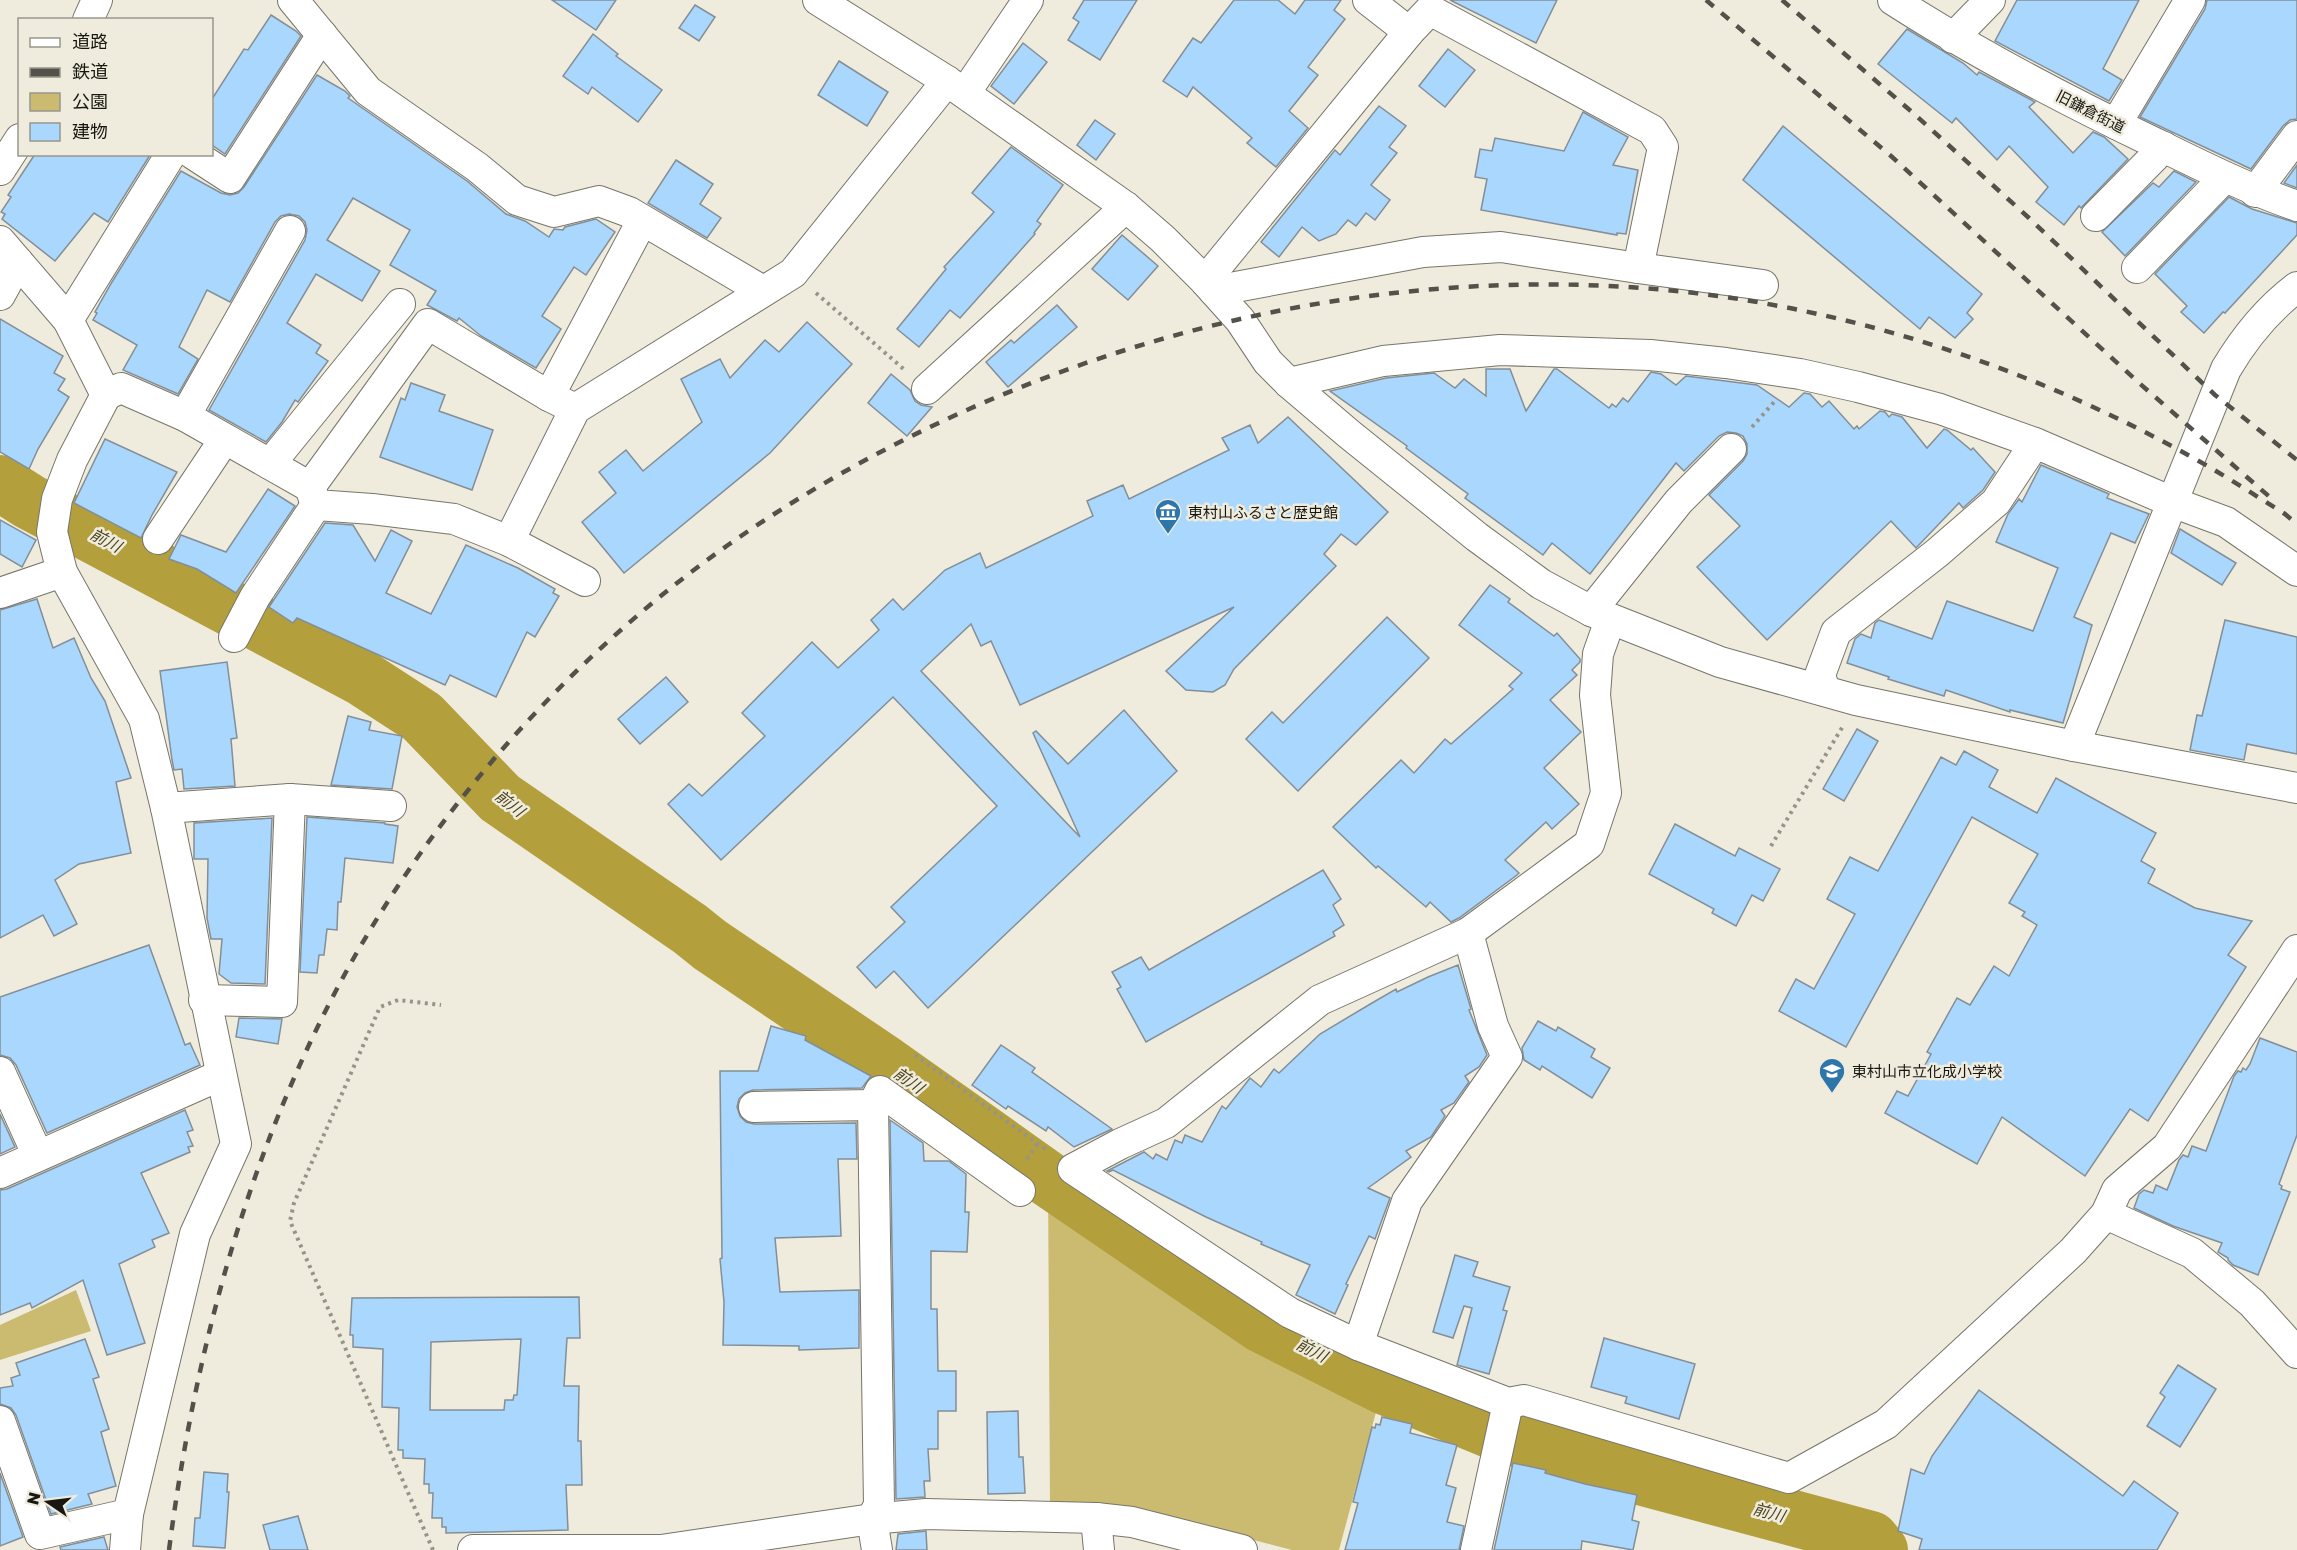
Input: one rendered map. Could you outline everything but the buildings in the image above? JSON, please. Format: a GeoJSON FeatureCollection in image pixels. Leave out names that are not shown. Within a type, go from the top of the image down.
{"type":"FeatureCollection","features":[{"type":"Feature","properties":{"kind":"street"},"geometry":{"type":"LineString","coordinates":[[89,18],[97,0]]}},
{"type":"Feature","properties":{"kind":"street"},"geometry":{"type":"LineString","coordinates":[[293,0],[368,91],[477,167],[517,200],[554,212],[599,201],[629,212],[763,291]]}},
{"type":"Feature","properties":{"kind":"street"},"geometry":{"type":"LineString","coordinates":[[818,0],[956,87],[1126,207],[1163,239],[1209,286],[1240,320],[1268,362],[1289,383],[1477,537],[1541,584],[1601,615],[1720,662],[1825,692],[2074,746],[2297,788]]}},
{"type":"Feature","properties":{"kind":"street"},"geometry":{"type":"LineString","coordinates":[[509,540],[575,409],[793,273],[956,87],[1028,0]]}},
{"type":"Feature","properties":{"kind":"street"},"geometry":{"type":"LineString","coordinates":[[1368,0],[1409,32]]}},
{"type":"Feature","properties":{"kind":"street","name":"旧鎌倉街道"},"geometry":{"type":"LineString","coordinates":[[1893,0],[1953,38],[2115,124],[2255,192],[2297,206]]}},
{"type":"Feature","properties":{"kind":"street"},"geometry":{"type":"LineString","coordinates":[[1953,38],[1990,0]]}},
{"type":"Feature","properties":{"kind":"street"},"geometry":{"type":"LineString","coordinates":[[2115,124],[2190,0]]}},
{"type":"Feature","properties":{"kind":"street"},"geometry":{"type":"LineString","coordinates":[[1209,286],[1409,32],[1430,10],[1652,130],[1663,147],[1638,268]]}},
{"type":"Feature","properties":{"kind":"street"},"geometry":{"type":"LineString","coordinates":[[196,156],[230,178],[322,35]]}},
{"type":"Feature","properties":{"kind":"street"},"geometry":{"type":"LineString","coordinates":[[2255,192],[2297,136]]}},
{"type":"Feature","properties":{"kind":"street"},"geometry":{"type":"LineString","coordinates":[[0,170],[18,142]]}},
{"type":"Feature","properties":{"kind":"street"},"geometry":{"type":"LineString","coordinates":[[2096,216],[2164,147]]}},
{"type":"Feature","properties":{"kind":"street"},"geometry":{"type":"LineString","coordinates":[[68,320],[170,156]]}},
{"type":"Feature","properties":{"kind":"street"},"geometry":{"type":"LineString","coordinates":[[2137,268],[2225,177]]}},
{"type":"Feature","properties":{"kind":"street"},"geometry":{"type":"LineString","coordinates":[[927,388],[1126,207]]}},
{"type":"Feature","properties":{"kind":"street"},"geometry":{"type":"LineString","coordinates":[[549,396],[642,221]]}},
{"type":"Feature","properties":{"kind":"street"},"geometry":{"type":"LineString","coordinates":[[185,416],[290,231]]}},
{"type":"Feature","properties":{"kind":"street"},"geometry":{"type":"LineString","coordinates":[[1209,286],[1423,252],[1501,247],[1763,285]]}},
{"type":"Feature","properties":{"kind":"street"},"geometry":{"type":"LineString","coordinates":[[9,252],[68,320],[106,395]]}},
{"type":"Feature","properties":{"kind":"street"},"geometry":{"type":"LineString","coordinates":[[0,295],[9,252]]}},
{"type":"Feature","properties":{"kind":"street"},"geometry":{"type":"LineString","coordinates":[[2074,746],[2226,369],[2241,344],[2277,302],[2297,287]]}},
{"type":"Feature","properties":{"kind":"street"},"geometry":{"type":"LineString","coordinates":[[270,464],[400,304]]}},
{"type":"Feature","properties":{"kind":"street"},"geometry":{"type":"LineString","coordinates":[[234,637],[313,496],[428,324],[575,409]]}},
{"type":"Feature","properties":{"kind":"street"},"geometry":{"type":"LineString","coordinates":[[1289,383],[1383,361],[1500,350],[1650,355],[1800,374],[1940,409],[2036,443],[2172,502],[2226,522],[2297,571]]}},
{"type":"Feature","properties":{"kind":"street"},"geometry":{"type":"LineString","coordinates":[[126,1550],[128,1514],[195,1234],[236,1144],[204,1000],[166,808],[144,719],[62,572],[52,532],[57,499],[72,460],[106,395],[121,388],[185,416],[270,464],[313,496],[372,508],[454,519],[509,540],[585,581]]}},
{"type":"Feature","properties":{"kind":"street"},"geometry":{"type":"LineString","coordinates":[[158,539],[224,440]]}},
{"type":"Feature","properties":{"kind":"street"},"geometry":{"type":"LineString","coordinates":[[1825,692],[1820,675],[1836,632],[1937,553],[1996,502],[2036,443]]}},
{"type":"Feature","properties":{"kind":"street"},"geometry":{"type":"LineString","coordinates":[[1731,449],[1679,501],[1601,615],[1595,695],[1606,793],[1589,844],[1468,933],[1320,1000],[1166,1124],[1120,1144],[1073,1169],[1290,1313],[1358,1345],[1508,1403],[1524,1400],[1789,1478],[1886,1424],[2073,1251],[2106,1214],[2117,1190],[2167,1147],[2297,950]]}},
{"type":"Feature","properties":{"kind":"street"},"geometry":{"type":"LineString","coordinates":[[0,593],[62,572]]}},
{"type":"Feature","properties":{"kind":"street"},"geometry":{"type":"LineString","coordinates":[[166,808],[290,799],[391,806]]}},
{"type":"Feature","properties":{"kind":"street"},"geometry":{"type":"LineString","coordinates":[[204,1000],[282,1002],[290,799]]}},
{"type":"Feature","properties":{"kind":"street"},"geometry":{"type":"LineString","coordinates":[[1358,1345],[1407,1201],[1507,1057],[1493,1026],[1468,933]]}},
{"type":"Feature","properties":{"kind":"street"},"geometry":{"type":"LineString","coordinates":[[0,1072],[38,1156]]}},
{"type":"Feature","properties":{"kind":"street"},"geometry":{"type":"LineString","coordinates":[[0,1173],[221,1075]]}},
{"type":"Feature","properties":{"kind":"street"},"geometry":{"type":"LineString","coordinates":[[877,1550],[872,1519],[879,1504],[873,1105],[880,1091],[1020,1191]]}},
{"type":"Feature","properties":{"kind":"street"},"geometry":{"type":"LineString","coordinates":[[754,1107],[873,1105]]}},
{"type":"Feature","properties":{"kind":"street"},"geometry":{"type":"LineString","coordinates":[[2106,1214],[2192,1253],[2252,1303],[2297,1353]]}},
{"type":"Feature","properties":{"kind":"street"},"geometry":{"type":"LineString","coordinates":[[1476,1550],[1508,1403]]}},
{"type":"Feature","properties":{"kind":"street"},"geometry":{"type":"LineString","coordinates":[[0,1421],[40,1534],[128,1514]]}},
{"type":"Feature","properties":{"kind":"street"},"geometry":{"type":"LineString","coordinates":[[472,1550],[661,1550],[872,1519],[926,1514],[1096,1518],[1132,1522],[1242,1550]]}},
{"type":"Feature","properties":{"kind":"street"},"geometry":{"type":"LineString","coordinates":[[1096,1518],[1099,1550]]}},
{"type":"Feature","properties":{"kind":"path"},"geometry":{"type":"LineString","coordinates":[[814,292],[927,388]]}},
{"type":"Feature","properties":{"kind":"path"},"geometry":{"type":"LineString","coordinates":[[1731,449],[1800,374]]}},
{"type":"Feature","properties":{"kind":"path"},"geometry":{"type":"LineString","coordinates":[[1771,846],[1843,725]]}},
{"type":"Feature","properties":{"kind":"path"},"geometry":{"type":"LineString","coordinates":[[433,1550],[291,1221],[294,1203],[380,1007],[399,1000],[441,1005]]}},
{"type":"Feature","properties":{"kind":"path"},"geometry":{"type":"LineString","coordinates":[[915,1055],[1073,1169]]}},
{"type":"Feature","properties":{"kind":"green space"},"geometry":{"type":"Polygon","coordinates":[[[1048,1179],[1262,1325],[1383,1386],[1339,1550],[1292,1550],[1137,1510],[1050,1504],[1048,1179]]]}},
{"type":"Feature","properties":{"kind":"green space"},"geometry":{"type":"Polygon","coordinates":[[[76,1290],[91,1331],[0,1360],[0,1325],[76,1290]]]}},
{"type":"Feature","properties":{"kind":"waterway","name":"前川"},"geometry":{"type":"LineString","coordinates":[[0,483],[30,502],[362,678],[422,717],[500,798],[1262,1325],[1383,1386],[1490,1430],[1595,1465],[1871,1539],[1880,1550]]}},
{"type":"Feature","properties":{"kind":"railway"},"geometry":{"type":"LineString","coordinates":[[1706,0],[1891,156],[2138,382],[2272,499]]}},
{"type":"Feature","properties":{"kind":"railway"},"geometry":{"type":"LineString","coordinates":[[1782,0],[1912,112],[2029,218],[2215,395],[2297,460]]}},
{"type":"Feature","properties":{"kind":"railway"},"geometry":{"type":"LineString","coordinates":[[169,1550],[195,1395],[213,1318],[258,1168],[319,1024],[356,954],[392,895],[431,838],[474,783],[568,679],[619,631],[673,586],[728,545],[841,474],[960,413],[1084,364],[1213,325],[1345,299],[1478,286],[1612,286],[1745,300],[1803,311],[1860,324],[1973,358],[2083,402],[2136,428],[2213,469],[2297,524]]}},
{"type":"Feature","properties":{"kind":"place","name":"東村山ふるさと歴史館"},"geometry":{"type":"Point","coordinates":[1168,535]}},
{"type":"Feature","properties":{"kind":"place","name":"東村山市立化成小学校"},"geometry":{"type":"Point","coordinates":[1832,1094]}}]}
